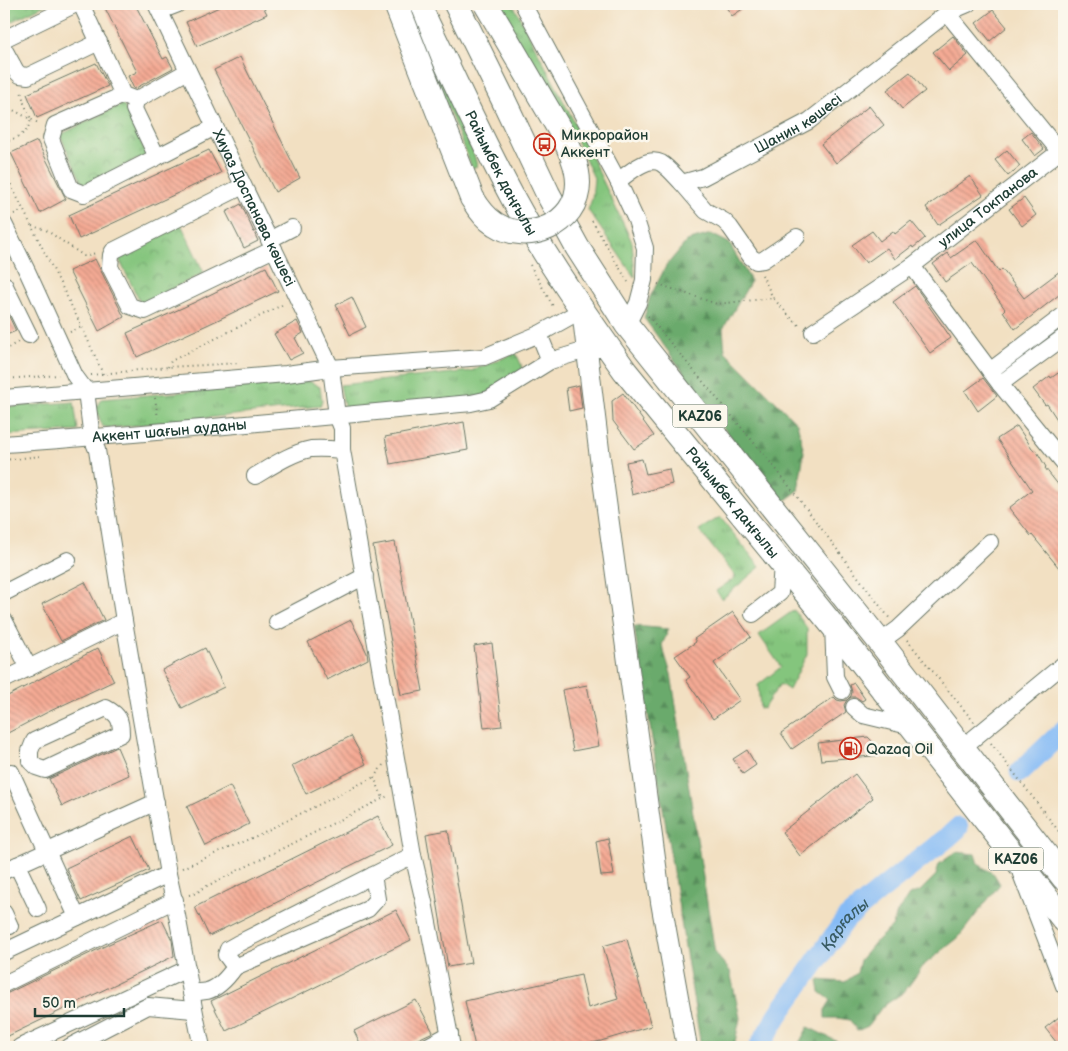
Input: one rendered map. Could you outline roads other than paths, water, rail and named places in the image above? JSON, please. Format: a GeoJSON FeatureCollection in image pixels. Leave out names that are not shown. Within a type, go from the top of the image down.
{"type":"FeatureCollection","features":[{"type":"Feature","properties":{"kind":"highway"},"geometry":{"type":"LineString","coordinates":[[396,4],[472,198],[479,209],[496,225],[510,231],[526,233],[539,231],[562,218],[575,200],[578,184],[576,166],[561,132],[486,4]]}},
{"type":"Feature","properties":{"kind":"highway","name":"Райымбек даңғылы"},"geometry":{"type":"LineString","coordinates":[[418,4],[515,201],[550,262],[582,310],[598,349],[625,371],[782,563],[1064,920]]}},
{"type":"Feature","properties":{"kind":"highway","name":"Райымбек даңғылы"},"geometry":{"type":"LineString","coordinates":[[456,4],[548,194],[577,246],[627,325],[889,636],[962,748],[1064,878]]}},
{"type":"Feature","properties":{"kind":"main road"},"geometry":{"type":"LineString","coordinates":[[598,349],[661,902],[687,1047]]}},
{"type":"Feature","properties":{"kind":"street"},"geometry":{"type":"LineString","coordinates":[[4,39],[76,4]]}},
{"type":"Feature","properties":{"kind":"street"},"geometry":{"type":"LineString","coordinates":[[81,4],[99,42],[130,97],[157,157]]}},
{"type":"Feature","properties":{"kind":"street"},"geometry":{"type":"LineString","coordinates":[[158,8],[178,4]]}},
{"type":"Feature","properties":{"kind":"street"},"geometry":{"type":"LineString","coordinates":[[523,4],[618,180],[636,220],[645,248],[644,280],[638,303],[627,325]]}},
{"type":"Feature","properties":{"kind":"street","name":"Шанин көшесі"},"geometry":{"type":"LineString","coordinates":[[682,183],[703,177],[809,121],[947,13],[968,4]]}},
{"type":"Feature","properties":{"kind":"street","name":"Хиуаз Доспанова көшесі"},"geometry":{"type":"LineString","coordinates":[[158,8],[331,368],[336,416],[342,428],[342,450],[413,855],[451,1041]]}},
{"type":"Feature","properties":{"kind":"street"},"geometry":{"type":"LineString","coordinates":[[947,13],[1063,152]]}},
{"type":"Feature","properties":{"kind":"street"},"geometry":{"type":"LineString","coordinates":[[4,49],[16,72],[20,75],[28,76],[99,42]]}},
{"type":"Feature","properties":{"kind":"street"},"geometry":{"type":"LineString","coordinates":[[188,71],[130,97],[55,125],[51,139],[71,189],[84,194],[215,127]]}},
{"type":"Feature","properties":{"kind":"street","name":"улица Токпанова"},"geometry":{"type":"LineString","coordinates":[[813,332],[912,266],[1063,152]]}},
{"type":"Feature","properties":{"kind":"street"},"geometry":{"type":"LineString","coordinates":[[618,180],[644,163],[654,160],[663,164],[706,211],[724,221],[730,227],[751,257],[756,261],[762,260],[797,237]]}},
{"type":"Feature","properties":{"kind":"street"},"geometry":{"type":"LineString","coordinates":[[243,186],[113,251],[110,268],[130,306],[144,311],[271,244],[292,228]]}},
{"type":"Feature","properties":{"kind":"street"},"geometry":{"type":"LineString","coordinates":[[4,224],[75,376],[86,391],[92,438],[97,450],[168,874],[175,900],[193,1010],[202,1047]]}},
{"type":"Feature","properties":{"kind":"street"},"geometry":{"type":"LineString","coordinates":[[912,266],[1000,384],[1064,463]]}},
{"type":"Feature","properties":{"kind":"street"},"geometry":{"type":"LineString","coordinates":[[28,273],[4,283],[29,334]]}},
{"type":"Feature","properties":{"kind":"street"},"geometry":{"type":"LineString","coordinates":[[4,398],[286,374],[331,368],[484,357],[539,334],[582,310]]}},
{"type":"Feature","properties":{"kind":"street"},"geometry":{"type":"LineString","coordinates":[[990,371],[1064,315]]}},
{"type":"Feature","properties":{"kind":"street"},"geometry":{"type":"LineString","coordinates":[[539,334],[550,361]]}},
{"type":"Feature","properties":{"kind":"street"},"geometry":{"type":"LineString","coordinates":[[1000,384],[1064,337]]}},
{"type":"Feature","properties":{"kind":"street","name":"Ақкент шағын ауданы"},"geometry":{"type":"LineString","coordinates":[[4,444],[92,438],[470,403],[489,399],[550,361],[598,349]]}},
{"type":"Feature","properties":{"kind":"street"},"geometry":{"type":"LineString","coordinates":[[255,476],[296,454],[310,449],[342,450]]}},
{"type":"Feature","properties":{"kind":"street"},"geometry":{"type":"LineString","coordinates":[[889,636],[990,542]]}},
{"type":"Feature","properties":{"kind":"street"},"geometry":{"type":"LineString","coordinates":[[4,593],[68,560]]}},
{"type":"Feature","properties":{"kind":"street"},"geometry":{"type":"LineString","coordinates":[[753,614],[780,593],[782,563]]}},
{"type":"Feature","properties":{"kind":"street"},"geometry":{"type":"LineString","coordinates":[[277,622],[365,576]]}},
{"type":"Feature","properties":{"kind":"street"},"geometry":{"type":"LineString","coordinates":[[4,620],[29,668]]}},
{"type":"Feature","properties":{"kind":"street"},"geometry":{"type":"LineString","coordinates":[[4,680],[124,620]]}},
{"type":"Feature","properties":{"kind":"street"},"geometry":{"type":"LineString","coordinates":[[833,626],[834,677],[842,691]]}},
{"type":"Feature","properties":{"kind":"street"},"geometry":{"type":"LineString","coordinates":[[962,748],[1064,664]]}},
{"type":"Feature","properties":{"kind":"street"},"geometry":{"type":"LineString","coordinates":[[854,707],[863,715],[913,727]]}},
{"type":"Feature","properties":{"kind":"street"},"geometry":{"type":"LineString","coordinates":[[106,708],[115,713],[121,724],[121,734],[45,770],[36,767],[30,761],[30,751],[34,741],[106,708]]}},
{"type":"Feature","properties":{"kind":"street"},"geometry":{"type":"LineString","coordinates":[[30,761],[7,772],[77,918]]}},
{"type":"Feature","properties":{"kind":"street"},"geometry":{"type":"LineString","coordinates":[[38,909],[10,868],[156,802]]}},
{"type":"Feature","properties":{"kind":"street"},"geometry":{"type":"LineString","coordinates":[[235,967],[226,955],[228,949],[413,855]]}},
{"type":"Feature","properties":{"kind":"street"},"geometry":{"type":"LineString","coordinates":[[1014,858],[1064,986]]}},
{"type":"Feature","properties":{"kind":"street"},"geometry":{"type":"LineString","coordinates":[[4,952],[168,874]]}},
{"type":"Feature","properties":{"kind":"street"},"geometry":{"type":"LineString","coordinates":[[191,993],[209,991],[227,978],[235,967],[368,908],[377,899],[373,875]]}},
{"type":"Feature","properties":{"kind":"street"},"geometry":{"type":"LineString","coordinates":[[4,984],[175,900]]}},
{"type":"Feature","properties":{"kind":"street"},"geometry":{"type":"LineString","coordinates":[[20,1047],[186,969]]}},
{"type":"Feature","properties":{"kind":"street"},"geometry":{"type":"LineString","coordinates":[[69,1047],[148,1006],[193,1010]]}},
{"type":"Feature","properties":{"kind":"street"},"geometry":{"type":"LineString","coordinates":[[426,1047],[451,1041]]}},
{"type":"Feature","properties":{"kind":"waterway","name":"Қарғалы"},"geometry":{"type":"LineString","coordinates":[[1020,772],[1064,730]]}},
{"type":"Feature","properties":{"kind":"waterway","name":"Қарғалы"},"geometry":{"type":"LineString","coordinates":[[759,1047],[778,1015],[846,919],[958,828]]}},
{"type":"Feature","properties":{"kind":"place","name":"Микрорайон Аккент"},"geometry":{"type":"Point","coordinates":[545,144]}},
{"type":"Feature","properties":{"kind":"place","name":"Qazaq Oil"},"geometry":{"type":"Point","coordinates":[850,749]}}]}
